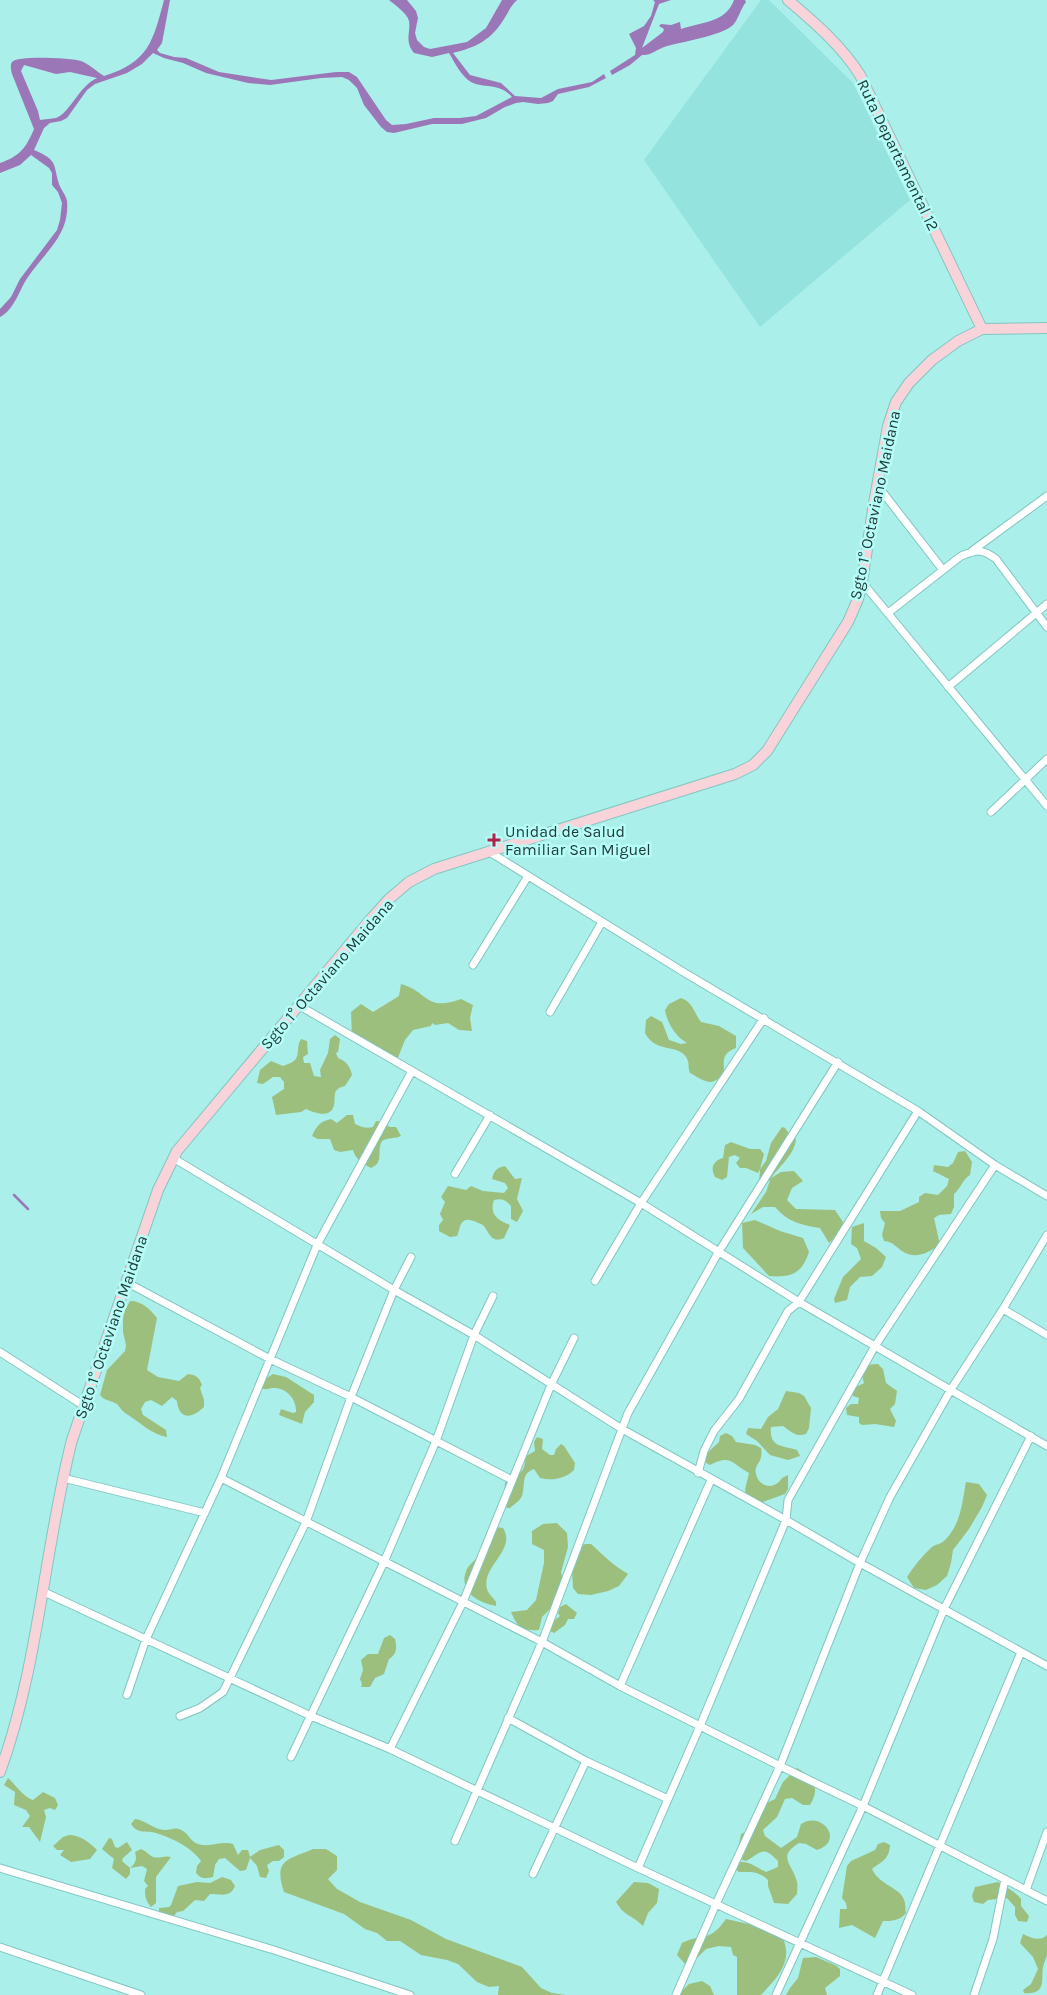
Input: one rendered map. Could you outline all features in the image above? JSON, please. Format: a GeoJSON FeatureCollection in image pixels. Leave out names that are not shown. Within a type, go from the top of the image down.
{"type":"FeatureCollection","features":[{"type":"Feature","properties":{"kind":"main road","name":"Ruta Departamental 12"},"geometry":{"type":"LineString","coordinates":[[788,0],[832,39],[851,60],[860,75],[982,329]]}},
{"type":"Feature","properties":{"kind":"main road"},"geometry":{"type":"LineString","coordinates":[[982,329],[1047,328]]}},
{"type":"Feature","properties":{"kind":"main road","name":"Sgto 1° Octaviano Maidana"},"geometry":{"type":"LineString","coordinates":[[1,1768],[12,1739],[24,1690],[63,1478],[84,1406],[126,1282],[158,1190],[173,1158],[370,920],[389,899],[409,882],[434,869],[735,774],[754,765],[767,751],[848,622],[858,600],[888,426],[896,402],[909,383],[932,360],[951,346],[982,329]]}},
{"type":"Feature","properties":{"kind":"street"},"geometry":{"type":"LineString","coordinates":[[877,485],[943,570]]}},
{"type":"Feature","properties":{"kind":"street"},"geometry":{"type":"LineString","coordinates":[[967,554],[1047,496]]}},
{"type":"Feature","properties":{"kind":"street"},"geometry":{"type":"LineString","coordinates":[[888,613],[961,556],[974,551],[986,552],[996,559],[1047,627]]}},
{"type":"Feature","properties":{"kind":"street"},"geometry":{"type":"LineString","coordinates":[[862,582],[1047,806]]}},
{"type":"Feature","properties":{"kind":"street"},"geometry":{"type":"LineString","coordinates":[[948,687],[1047,604]]}},
{"type":"Feature","properties":{"kind":"street"},"geometry":{"type":"LineString","coordinates":[[991,812],[1047,759]]}},
{"type":"Feature","properties":{"kind":"street"},"geometry":{"type":"LineString","coordinates":[[488,851],[684,973],[764,1018],[918,1111],[995,1164],[1047,1196]]}},
{"type":"Feature","properties":{"kind":"street"},"geometry":{"type":"LineString","coordinates":[[473,965],[528,876]]}},
{"type":"Feature","properties":{"kind":"street"},"geometry":{"type":"LineString","coordinates":[[550,1012],[602,922]]}},
{"type":"Feature","properties":{"kind":"street"},"geometry":{"type":"LineString","coordinates":[[298,1005],[641,1203],[799,1302],[1047,1446]]}},
{"type":"Feature","properties":{"kind":"street"},"geometry":{"type":"LineString","coordinates":[[595,1281],[641,1203],[764,1018]]}},
{"type":"Feature","properties":{"kind":"street"},"geometry":{"type":"LineString","coordinates":[[455,1841],[542,1642],[628,1413],[718,1253],[838,1062]]}},
{"type":"Feature","properties":{"kind":"street"},"geometry":{"type":"LineString","coordinates":[[127,1696],[146,1639],[221,1478],[317,1244],[412,1071]]}},
{"type":"Feature","properties":{"kind":"street"},"geometry":{"type":"LineString","coordinates":[[698,1473],[704,1451],[714,1431],[739,1399],[788,1311],[799,1302],[918,1111]]}},
{"type":"Feature","properties":{"kind":"street"},"geometry":{"type":"LineString","coordinates":[[455,1174],[490,1115]]}},
{"type":"Feature","properties":{"kind":"street"},"geometry":{"type":"LineString","coordinates":[[173,1158],[394,1290],[474,1335],[622,1429],[698,1473],[786,1520],[860,1564],[1047,1666]]}},
{"type":"Feature","properties":{"kind":"street"},"geometry":{"type":"LineString","coordinates":[[638,1868],[786,1520],[788,1500],[875,1346],[995,1164]]}},
{"type":"Feature","properties":{"kind":"street"},"geometry":{"type":"LineString","coordinates":[[676,1995],[780,1766],[860,1564],[890,1497],[950,1391],[1003,1309],[1047,1234]]}},
{"type":"Feature","properties":{"kind":"street"},"geometry":{"type":"LineString","coordinates":[[180,1716],[200,1708],[223,1692],[306,1522],[351,1398],[394,1290],[411,1257]]}},
{"type":"Feature","properties":{"kind":"street"},"geometry":{"type":"LineString","coordinates":[[126,1282],[270,1359],[512,1480]]}},
{"type":"Feature","properties":{"kind":"street"},"geometry":{"type":"LineString","coordinates":[[291,1757],[384,1562],[436,1441],[474,1335],[493,1296]]}},
{"type":"Feature","properties":{"kind":"street"},"geometry":{"type":"LineString","coordinates":[[1003,1309],[1047,1335]]}},
{"type":"Feature","properties":{"kind":"street"},"geometry":{"type":"LineString","coordinates":[[390,1749],[463,1602],[551,1385],[574,1338]]}},
{"type":"Feature","properties":{"kind":"street"},"geometry":{"type":"LineString","coordinates":[[0,1352],[84,1406]]}},
{"type":"Feature","properties":{"kind":"street"},"geometry":{"type":"LineString","coordinates":[[776,1995],[863,1806],[944,1609],[1031,1436]]}},
{"type":"Feature","properties":{"kind":"street"},"geometry":{"type":"LineString","coordinates":[[63,1478],[205,1513]]}},
{"type":"Feature","properties":{"kind":"street"},"geometry":{"type":"LineString","coordinates":[[221,1478],[542,1642],[620,1686],[863,1806],[1047,1901]]}},
{"type":"Feature","properties":{"kind":"street"},"geometry":{"type":"LineString","coordinates":[[620,1686],[711,1480]]}},
{"type":"Feature","properties":{"kind":"street"},"geometry":{"type":"LineString","coordinates":[[42,1592],[311,1716],[390,1749],[638,1868],[912,1995]]}},
{"type":"Feature","properties":{"kind":"street"},"geometry":{"type":"LineString","coordinates":[[877,1995],[1022,1652]]}},
{"type":"Feature","properties":{"kind":"street"},"geometry":{"type":"LineString","coordinates":[[508,1718],[586,1761],[668,1799]]}},
{"type":"Feature","properties":{"kind":"street"},"geometry":{"type":"LineString","coordinates":[[533,1874],[556,1829],[586,1761]]}},
{"type":"Feature","properties":{"kind":"street"},"geometry":{"type":"LineString","coordinates":[[1026,1890],[1047,1832]]}},
{"type":"Feature","properties":{"kind":"street"},"geometry":{"type":"LineString","coordinates":[[0,1868],[274,1950],[391,1992],[410,1995]]}},
{"type":"Feature","properties":{"kind":"street"},"geometry":{"type":"LineString","coordinates":[[974,1995],[993,1939],[1006,1879]]}},
{"type":"Feature","properties":{"kind":"street"},"geometry":{"type":"LineString","coordinates":[[0,1947],[141,1995]]}},
{"type":"Feature","properties":{"kind":"shaded area"},"geometry":{"type":"Polygon","coordinates":[[[164,0],[170,0],[162,43],[157,50],[160,53],[186,58],[219,72],[271,80],[349,72],[357,77],[386,120],[392,125],[434,118],[476,116],[512,97],[502,89],[471,82],[461,73],[449,53],[432,57],[414,53],[409,44],[408,18],[389,0],[407,0],[416,11],[418,18],[415,33],[417,40],[424,47],[430,49],[467,42],[486,28],[502,0],[517,0],[499,26],[483,42],[453,53],[470,75],[501,83],[515,96],[541,98],[558,89],[592,82],[604,74],[606,78],[589,87],[558,94],[553,101],[548,103],[516,103],[486,118],[462,124],[432,124],[394,133],[387,132],[381,127],[364,105],[357,88],[349,80],[342,77],[270,85],[248,83],[206,73],[153,53],[142,64],[127,73],[95,84],[87,90],[67,118],[50,123],[44,128],[34,150],[51,160],[55,167],[59,184],[67,201],[65,224],[55,242],[28,277],[13,304],[0,317],[0,309],[11,297],[20,279],[57,230],[62,203],[58,192],[52,185],[52,173],[49,168],[31,155],[20,165],[0,173],[0,163],[22,150],[34,129],[12,74],[12,62],[24,58],[57,58],[81,61],[104,76],[119,70],[140,57],[147,48],[164,0]],[[24,65],[21,71],[40,120],[56,118],[61,115],[85,87],[97,78],[70,72],[56,74],[24,65]]]}},
{"type":"Feature","properties":{"kind":"shaded area"},"geometry":{"type":"Polygon","coordinates":[[[653,0],[671,0],[659,4],[642,48],[663,32],[664,29],[659,26],[661,24],[671,25],[680,22],[681,29],[719,17],[730,8],[734,0],[745,0],[746,2],[735,23],[727,29],[664,47],[648,55],[642,55],[630,65],[612,75],[610,71],[635,55],[636,48],[629,34],[644,26],[651,16],[655,2],[653,0]]]}},
{"type":"Feature","properties":{"kind":"shaded area"},"geometry":{"type":"Polygon","coordinates":[[[761,0],[769,0],[853,83],[910,200],[760,327],[644,160],[761,0]]]}},
{"type":"Feature","properties":{"kind":"green space"},"geometry":{"type":"Polygon","coordinates":[[[401,984],[410,987],[434,1002],[449,1002],[461,999],[473,1005],[470,1018],[472,1031],[459,1030],[448,1023],[435,1025],[432,1023],[431,1026],[413,1030],[405,1040],[395,1065],[373,1052],[364,1043],[352,1039],[351,1012],[361,1004],[373,1012],[399,996],[401,984]]]}},
{"type":"Feature","properties":{"kind":"green space"},"geometry":{"type":"Polygon","coordinates":[[[681,998],[691,1005],[701,1022],[719,1026],[736,1036],[736,1048],[731,1050],[724,1058],[724,1073],[715,1081],[707,1082],[690,1073],[685,1055],[656,1044],[645,1033],[646,1020],[651,1016],[662,1022],[669,1040],[681,1044],[687,1043],[673,1029],[665,1010],[669,1004],[681,998]]]}},
{"type":"Feature","properties":{"kind":"green space"},"geometry":{"type":"Polygon","coordinates":[[[335,1035],[340,1039],[338,1052],[336,1053],[338,1058],[347,1064],[352,1075],[345,1086],[336,1091],[334,1105],[330,1112],[322,1114],[306,1109],[301,1112],[276,1115],[272,1097],[284,1089],[284,1082],[280,1077],[273,1077],[263,1084],[257,1083],[260,1070],[271,1061],[283,1066],[294,1061],[301,1039],[307,1041],[308,1054],[303,1057],[304,1063],[310,1063],[314,1076],[321,1077],[320,1070],[328,1053],[330,1039],[335,1035]]]}},
{"type":"Feature","properties":{"kind":"green space"},"geometry":{"type":"Polygon","coordinates":[[[347,1115],[353,1115],[355,1124],[368,1128],[373,1127],[376,1121],[383,1122],[390,1127],[396,1127],[401,1136],[382,1141],[378,1163],[371,1168],[358,1159],[353,1150],[340,1152],[334,1150],[330,1139],[318,1139],[312,1136],[317,1127],[324,1121],[331,1119],[337,1123],[347,1115]]]}},
{"type":"Feature","properties":{"kind":"green space"},"geometry":{"type":"Polygon","coordinates":[[[782,1127],[785,1128],[793,1139],[796,1139],[795,1145],[790,1155],[771,1178],[781,1172],[794,1171],[803,1181],[792,1188],[787,1200],[796,1209],[835,1210],[843,1222],[839,1234],[829,1243],[820,1228],[795,1222],[775,1207],[763,1207],[751,1214],[766,1192],[770,1180],[764,1186],[759,1184],[760,1169],[766,1161],[771,1143],[782,1127]]]}},
{"type":"Feature","properties":{"kind":"green space"},"geometry":{"type":"Polygon","coordinates":[[[731,1142],[750,1149],[760,1149],[764,1154],[758,1173],[746,1168],[740,1168],[736,1163],[740,1158],[735,1155],[729,1157],[727,1177],[722,1180],[713,1174],[713,1165],[723,1158],[725,1145],[731,1142]]]}},
{"type":"Feature","properties":{"kind":"green space"},"geometry":{"type":"Polygon","coordinates":[[[965,1151],[972,1162],[970,1175],[954,1194],[954,1207],[951,1214],[939,1215],[934,1218],[940,1245],[926,1253],[912,1255],[902,1251],[892,1243],[884,1241],[882,1235],[885,1223],[881,1218],[880,1211],[900,1211],[919,1202],[919,1197],[925,1193],[938,1195],[947,1186],[949,1179],[933,1171],[934,1165],[948,1167],[953,1163],[958,1152],[965,1151]]]}},
{"type":"Feature","properties":{"kind":"green space"},"geometry":{"type":"Polygon","coordinates":[[[505,1166],[515,1179],[522,1178],[517,1199],[523,1211],[517,1222],[511,1219],[511,1206],[506,1201],[502,1199],[494,1200],[494,1213],[502,1221],[510,1225],[504,1238],[493,1239],[483,1225],[469,1220],[463,1221],[457,1236],[450,1237],[439,1231],[439,1225],[443,1220],[440,1214],[445,1202],[441,1197],[448,1186],[466,1190],[471,1186],[483,1191],[504,1193],[508,1188],[505,1183],[492,1179],[496,1170],[505,1166]]]}},
{"type":"Feature","properties":{"kind":"green space"},"geometry":{"type":"Polygon","coordinates":[[[755,1220],[780,1231],[803,1238],[809,1252],[803,1265],[795,1273],[784,1276],[769,1276],[743,1248],[742,1223],[755,1220]]]}},
{"type":"Feature","properties":{"kind":"green space"},"geometry":{"type":"Polygon","coordinates":[[[864,1223],[864,1241],[886,1257],[882,1267],[872,1276],[860,1277],[850,1287],[847,1300],[835,1303],[834,1299],[843,1277],[861,1259],[857,1248],[851,1244],[852,1227],[864,1223]]]}},
{"type":"Feature","properties":{"kind":"green space"},"geometry":{"type":"Polygon","coordinates":[[[130,1301],[138,1302],[145,1306],[157,1318],[147,1370],[158,1377],[179,1381],[188,1374],[193,1375],[198,1378],[202,1385],[200,1388],[204,1407],[195,1414],[184,1415],[178,1407],[177,1401],[172,1397],[162,1406],[151,1400],[145,1402],[141,1409],[143,1415],[166,1430],[167,1437],[150,1430],[124,1412],[117,1404],[100,1395],[107,1370],[125,1351],[123,1319],[124,1312],[130,1301]]]}},
{"type":"Feature","properties":{"kind":"green space"},"geometry":{"type":"Polygon","coordinates":[[[878,1364],[883,1369],[886,1383],[897,1391],[895,1404],[890,1409],[896,1421],[894,1427],[875,1424],[862,1425],[859,1423],[859,1417],[847,1415],[846,1408],[851,1404],[858,1404],[859,1398],[853,1396],[852,1389],[864,1383],[860,1370],[864,1365],[878,1364]]]}},
{"type":"Feature","properties":{"kind":"green space"},"geometry":{"type":"Polygon","coordinates":[[[273,1374],[286,1377],[314,1395],[314,1402],[305,1412],[302,1424],[279,1415],[281,1409],[293,1413],[296,1412],[295,1403],[290,1395],[277,1388],[260,1388],[262,1381],[273,1374]]]}},
{"type":"Feature","properties":{"kind":"green space"},"geometry":{"type":"Polygon","coordinates":[[[786,1391],[799,1393],[804,1396],[811,1408],[809,1428],[806,1434],[796,1434],[783,1426],[771,1427],[774,1442],[797,1450],[800,1456],[788,1460],[770,1455],[757,1441],[746,1434],[748,1428],[761,1429],[768,1417],[778,1409],[786,1391]]]}},
{"type":"Feature","properties":{"kind":"green space"},"geometry":{"type":"Polygon","coordinates":[[[726,1433],[732,1436],[736,1442],[755,1445],[761,1448],[761,1457],[755,1471],[758,1479],[764,1485],[771,1486],[788,1475],[788,1489],[785,1494],[754,1505],[748,1503],[745,1492],[749,1473],[727,1460],[710,1465],[704,1462],[704,1456],[719,1442],[720,1436],[726,1433]]]}},
{"type":"Feature","properties":{"kind":"green space"},"geometry":{"type":"Polygon","coordinates":[[[537,1437],[543,1439],[542,1449],[550,1455],[554,1455],[556,1449],[561,1444],[564,1446],[575,1463],[574,1470],[562,1477],[549,1479],[540,1478],[534,1469],[530,1471],[524,1480],[521,1498],[510,1508],[507,1508],[503,1499],[506,1477],[511,1473],[518,1475],[522,1470],[526,1456],[535,1451],[534,1442],[537,1437]]]}},
{"type":"Feature","properties":{"kind":"green space"},"geometry":{"type":"Polygon","coordinates":[[[966,1482],[979,1484],[987,1495],[982,1507],[969,1529],[953,1550],[947,1576],[937,1585],[926,1590],[914,1588],[907,1577],[915,1565],[932,1547],[944,1541],[950,1534],[958,1520],[966,1482]]]}},
{"type":"Feature","properties":{"kind":"green space"},"geometry":{"type":"Polygon","coordinates":[[[557,1523],[567,1533],[568,1547],[561,1572],[563,1585],[555,1595],[551,1608],[542,1617],[539,1630],[528,1630],[518,1625],[511,1612],[527,1610],[536,1600],[544,1563],[544,1550],[532,1544],[532,1531],[543,1524],[557,1523]]]}},
{"type":"Feature","properties":{"kind":"green space"},"geometry":{"type":"Polygon","coordinates":[[[496,1527],[503,1528],[506,1544],[489,1573],[487,1581],[487,1589],[496,1602],[496,1606],[482,1602],[471,1595],[465,1584],[465,1577],[468,1568],[482,1551],[496,1527]]]}},
{"type":"Feature","properties":{"kind":"green space"},"geometry":{"type":"Polygon","coordinates":[[[591,1544],[613,1564],[628,1574],[619,1586],[591,1595],[578,1594],[573,1588],[572,1571],[578,1547],[591,1544]]]}},
{"type":"Feature","properties":{"kind":"green space"},"geometry":{"type":"Polygon","coordinates":[[[566,1604],[577,1613],[574,1619],[568,1619],[565,1625],[554,1633],[548,1630],[550,1624],[560,1616],[558,1613],[560,1607],[566,1604]]]}},
{"type":"Feature","properties":{"kind":"green space"},"geometry":{"type":"Polygon","coordinates":[[[390,1635],[395,1639],[396,1650],[389,1659],[384,1674],[375,1678],[370,1687],[361,1687],[360,1679],[363,1670],[361,1660],[368,1654],[378,1654],[384,1638],[390,1635]]]}},
{"type":"Feature","properties":{"kind":"green space"},"geometry":{"type":"Polygon","coordinates":[[[797,1768],[814,1783],[815,1793],[813,1799],[810,1805],[803,1805],[792,1798],[785,1799],[777,1817],[763,1830],[765,1836],[781,1848],[797,1837],[801,1824],[816,1821],[827,1828],[830,1834],[829,1840],[825,1846],[817,1850],[806,1844],[799,1843],[788,1852],[788,1861],[797,1882],[797,1894],[788,1904],[774,1903],[768,1886],[768,1880],[765,1877],[755,1873],[739,1872],[733,1868],[736,1862],[752,1864],[766,1872],[778,1867],[778,1861],[769,1853],[759,1853],[746,1861],[740,1859],[737,1853],[741,1834],[752,1828],[762,1805],[775,1799],[783,1782],[797,1768]]]}},
{"type":"Feature","properties":{"kind":"green space"},"geometry":{"type":"Polygon","coordinates":[[[8,1778],[23,1794],[33,1800],[43,1792],[55,1798],[58,1805],[55,1810],[50,1808],[44,1810],[46,1817],[40,1842],[29,1827],[22,1827],[30,1816],[26,1810],[14,1805],[15,1792],[4,1785],[8,1778]]]}},
{"type":"Feature","properties":{"kind":"green space"},"geometry":{"type":"Polygon","coordinates":[[[135,1819],[161,1830],[176,1828],[199,1844],[233,1844],[238,1855],[242,1850],[248,1850],[250,1857],[260,1850],[279,1845],[284,1850],[284,1857],[267,1865],[269,1871],[266,1878],[260,1877],[257,1866],[250,1858],[246,1870],[240,1871],[225,1858],[219,1859],[215,1865],[213,1877],[203,1878],[196,1873],[197,1866],[201,1861],[193,1852],[177,1841],[165,1836],[137,1830],[131,1824],[135,1819]]]}},
{"type":"Feature","properties":{"kind":"green space"},"geometry":{"type":"Polygon","coordinates":[[[69,1835],[77,1836],[97,1850],[90,1859],[71,1862],[60,1855],[64,1850],[57,1850],[53,1846],[63,1837],[69,1835]]]}},
{"type":"Feature","properties":{"kind":"green space"},"geometry":{"type":"Polygon","coordinates":[[[109,1838],[112,1839],[115,1847],[118,1848],[127,1842],[132,1850],[122,1861],[130,1868],[130,1874],[126,1879],[112,1868],[114,1859],[102,1849],[109,1838]]]}},
{"type":"Feature","properties":{"kind":"green space"},"geometry":{"type":"Polygon","coordinates":[[[884,1842],[890,1845],[888,1854],[884,1860],[872,1869],[880,1879],[899,1892],[905,1903],[906,1913],[898,1919],[883,1921],[875,1938],[852,1925],[839,1928],[840,1909],[847,1909],[846,1903],[842,1898],[847,1866],[851,1861],[875,1850],[878,1844],[884,1842]]]}},
{"type":"Feature","properties":{"kind":"green space"},"geometry":{"type":"Polygon","coordinates":[[[141,1849],[153,1857],[171,1857],[156,1877],[156,1903],[151,1907],[145,1894],[145,1889],[148,1886],[144,1881],[147,1869],[142,1866],[130,1868],[136,1861],[135,1852],[141,1849]]]}},
{"type":"Feature","properties":{"kind":"green space"},"geometry":{"type":"Polygon","coordinates":[[[313,1849],[326,1849],[337,1856],[337,1870],[328,1879],[337,1889],[360,1902],[411,1920],[446,1939],[522,1967],[541,1988],[552,1993],[566,1995],[498,1995],[499,1986],[489,1987],[477,1982],[458,1964],[421,1955],[400,1941],[387,1941],[377,1933],[365,1929],[344,1914],[284,1892],[280,1873],[285,1862],[313,1849]]]}},
{"type":"Feature","properties":{"kind":"green space"},"geometry":{"type":"Polygon","coordinates":[[[222,1877],[231,1880],[235,1886],[228,1894],[210,1894],[204,1901],[195,1900],[183,1911],[177,1912],[173,1917],[161,1914],[159,1911],[159,1908],[171,1905],[178,1886],[197,1882],[210,1883],[222,1877]]]}},
{"type":"Feature","properties":{"kind":"green space"},"geometry":{"type":"Polygon","coordinates":[[[634,1882],[648,1883],[659,1889],[657,1903],[648,1913],[643,1926],[625,1913],[616,1902],[634,1882]]]}},
{"type":"Feature","properties":{"kind":"green space"},"geometry":{"type":"Polygon","coordinates":[[[998,1882],[1019,1896],[1021,1906],[1029,1916],[1027,1922],[1018,1921],[1015,1915],[1015,1907],[1007,1898],[988,1900],[983,1904],[974,1902],[972,1896],[975,1887],[998,1882]]]}},
{"type":"Feature","properties":{"kind":"green space"},"geometry":{"type":"Polygon","coordinates":[[[726,1919],[779,1931],[784,1941],[786,1958],[784,1966],[761,1995],[737,1995],[737,1957],[733,1955],[731,1947],[719,1946],[706,1949],[686,1965],[677,1955],[682,1943],[711,1934],[726,1919]]]}},
{"type":"Feature","properties":{"kind":"green space"},"geometry":{"type":"Polygon","coordinates":[[[1023,1934],[1038,1939],[1047,1935],[1047,1955],[1043,1967],[1041,1986],[1036,1992],[1031,1993],[1024,1993],[1023,1990],[1031,1984],[1038,1969],[1033,1957],[1020,1943],[1023,1934]]]}},
{"type":"Feature","properties":{"kind":"green space"},"geometry":{"type":"Polygon","coordinates":[[[816,1957],[840,1969],[840,1976],[825,1988],[827,1995],[786,1995],[798,1978],[803,1958],[816,1957]]]}},
{"type":"Feature","properties":{"kind":"green space"},"geometry":{"type":"Polygon","coordinates":[[[702,1981],[710,1986],[714,1995],[678,1995],[689,1984],[702,1981]]]}},
{"type":"Feature","properties":{"kind":"waterway"},"geometry":{"type":"LineString","coordinates":[[14,1195],[28,1209]]}},
{"type":"Feature","properties":{"kind":"place","name":"Unidad de Salud Familiar San Miguel"},"geometry":{"type":"Point","coordinates":[494,840]}}]}
